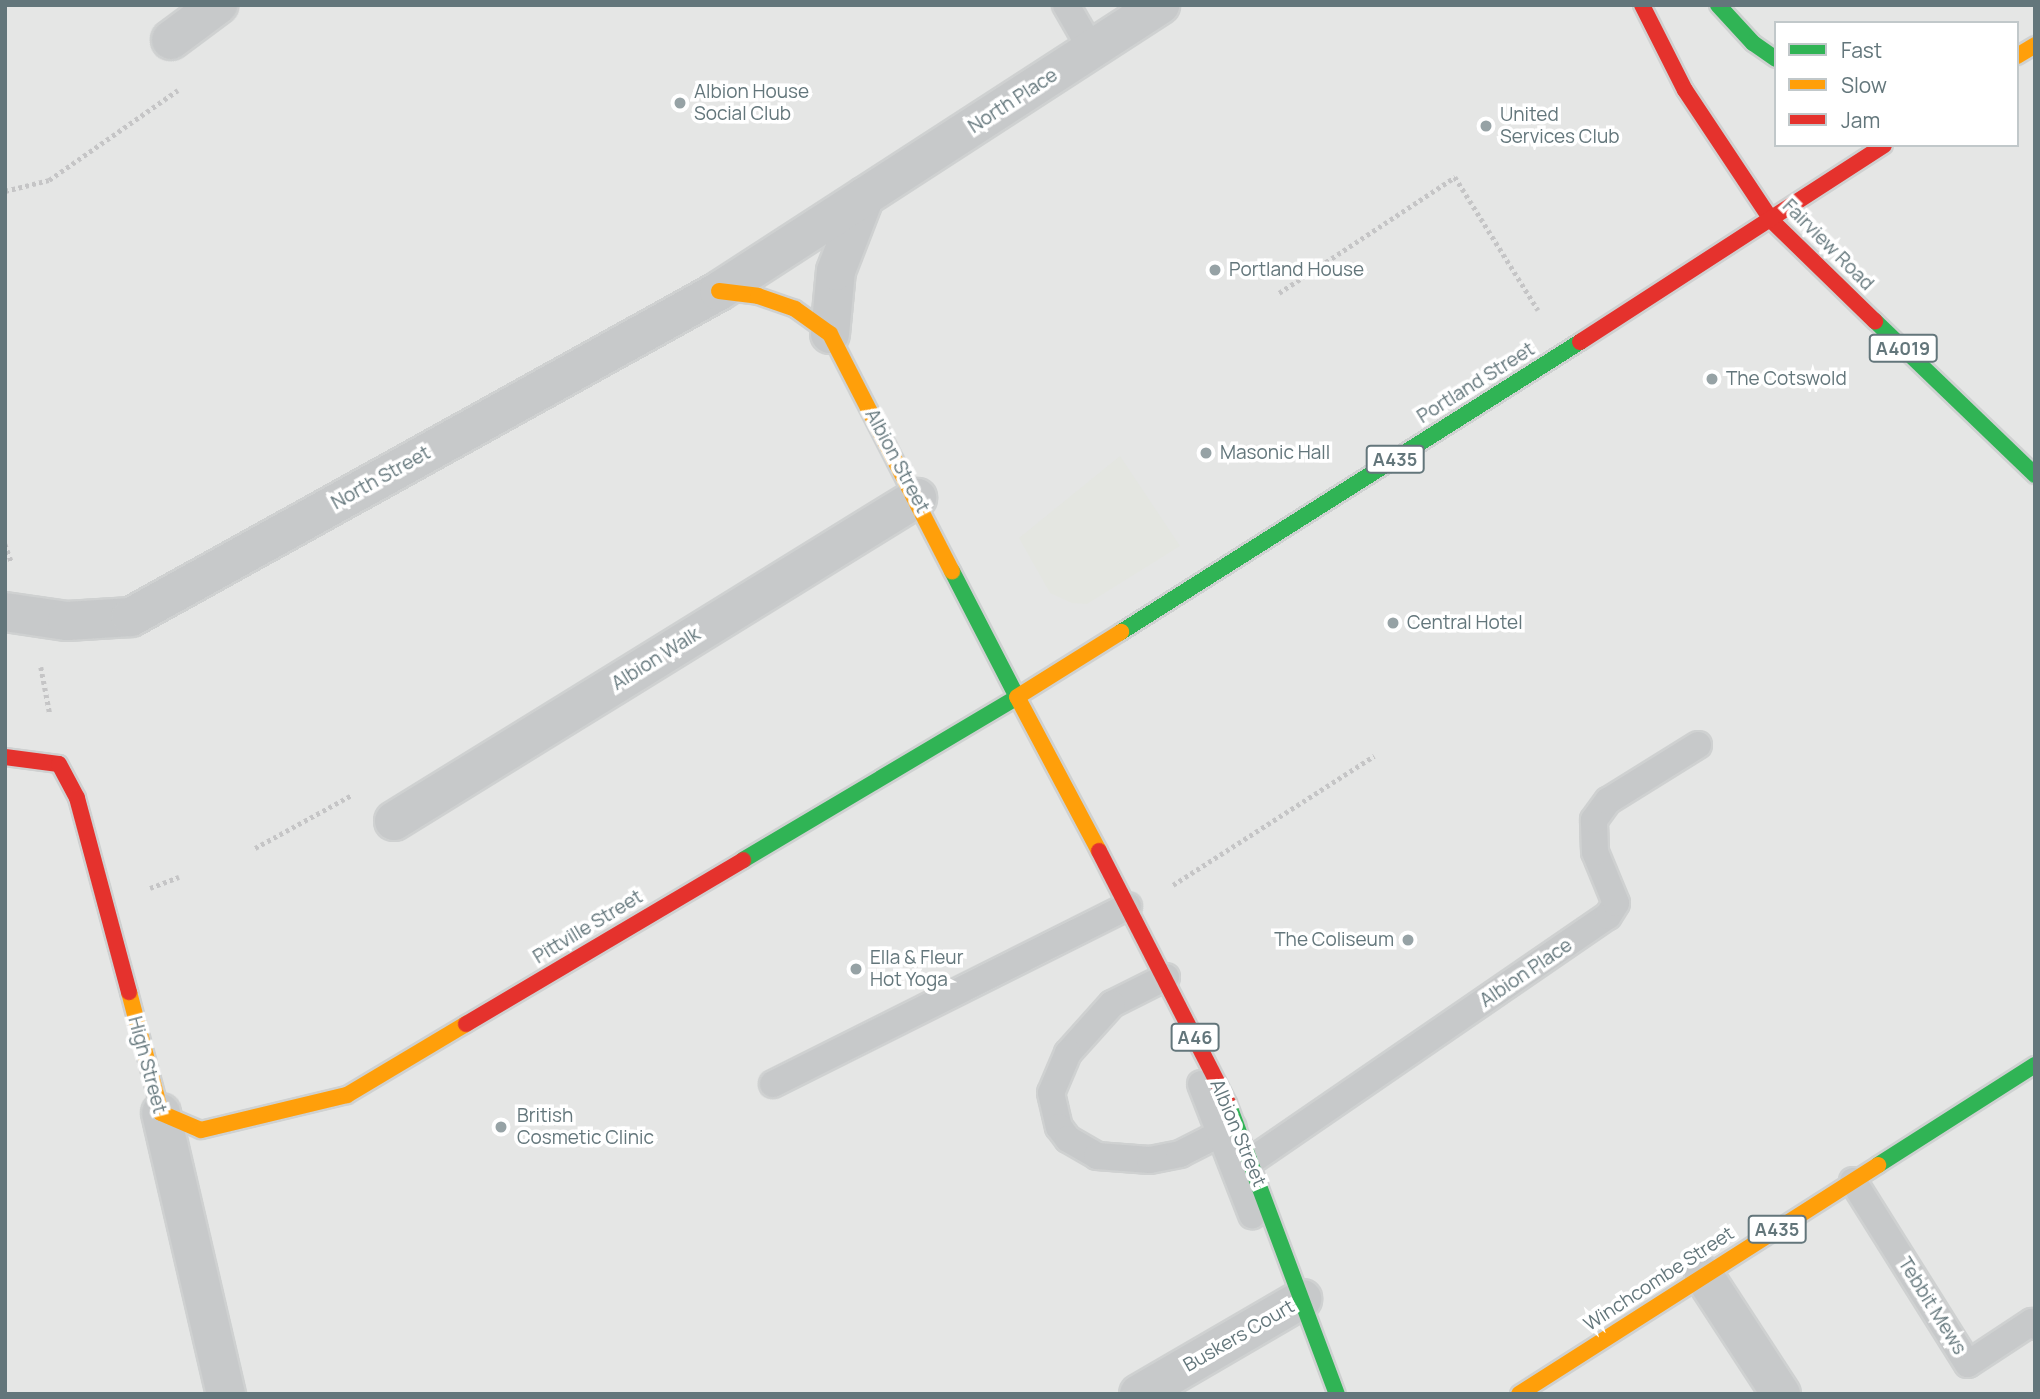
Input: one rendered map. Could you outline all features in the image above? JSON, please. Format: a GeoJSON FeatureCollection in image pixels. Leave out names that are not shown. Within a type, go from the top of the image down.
{"type":"FeatureCollection","features":[{"type":"Feature","properties":{"kind":"main road","name":"Fairview Road"},"geometry":{"type":"LineString","coordinates":[[1642,5],[1685,90],[1772,221],[2035,475]]}},
{"type":"Feature","properties":{"kind":"main road"},"geometry":{"type":"LineString","coordinates":[[1718,5],[1753,43],[1774,58]]}},
{"type":"Feature","properties":{"kind":"main road"},"geometry":{"type":"LineString","coordinates":[[2019,55],[2035,45]]}},
{"type":"Feature","properties":{"kind":"main road","name":"Portland Street"},"geometry":{"type":"LineString","coordinates":[[1017,697],[1772,221],[1881,147]]}},
{"type":"Feature","properties":{"kind":"main road","name":"Albion Street"},"geometry":{"type":"LineString","coordinates":[[719,290],[758,296],[795,309],[830,334],[917,498],[1017,697]]}},
{"type":"Feature","properties":{"kind":"main road","name":"Pittville Street"},"geometry":{"type":"LineString","coordinates":[[160,1113],[201,1130],[348,1095],[1017,697]]}},
{"type":"Feature","properties":{"kind":"main road","name":"High Street"},"geometry":{"type":"LineString","coordinates":[[48,761],[77,798],[160,1113]]}},
{"type":"Feature","properties":{"kind":"main road","name":"Winchcombe Street"},"geometry":{"type":"LineString","coordinates":[[1519,1394],[2035,1065]]}},
{"type":"Feature","properties":{"kind":"main road","name":"Albion Street"},"geometry":{"type":"LineString","coordinates":[[1229,1129],[1251,1161],[1295,1303],[1338,1394]]}},
{"type":"Feature","properties":{"kind":"street"},"geometry":{"type":"LineString","coordinates":[[172,40],[218,5]]}},
{"type":"Feature","properties":{"kind":"street","name":"North Place"},"geometry":{"type":"LineString","coordinates":[[719,290],[1157,6]]}},
{"type":"Feature","properties":{"kind":"street"},"geometry":{"type":"LineString","coordinates":[[830,334],[836,271],[865,196]]}},
{"type":"Feature","properties":{"kind":"street","name":"North Street"},"geometry":{"type":"LineString","coordinates":[[18,614],[67,621],[131,617],[719,290]]}},
{"type":"Feature","properties":{"kind":"street","name":"Albion Walk"},"geometry":{"type":"LineString","coordinates":[[394,821],[917,498]]}},
{"type":"Feature","properties":{"kind":"street","name":"High Street"},"geometry":{"type":"LineString","coordinates":[[160,1113],[226,1394]]}},
{"type":"Feature","properties":{"kind":"street"},"geometry":{"type":"LineString","coordinates":[[1704,1276],[1781,1394]]}},
{"type":"Feature","properties":{"kind":"street","name":"Buskers Court"},"geometry":{"type":"LineString","coordinates":[[1139,1394],[1295,1303]]}},
{"type":"Feature","properties":{"kind":"lane"},"geometry":{"type":"LineString","coordinates":[[1066,5],[1092,50]]}},
{"type":"Feature","properties":{"kind":"lane","name":"Albion Street"},"geometry":{"type":"LineString","coordinates":[[1017,697],[1027,753],[1124,911],[1158,981],[1199,1079],[1229,1129],[1295,1303],[1326,1394]]}},
{"type":"Feature","properties":{"kind":"lane","name":"Albion Place"},"geometry":{"type":"LineString","coordinates":[[1251,1161],[1608,916],[1616,902],[1595,852],[1594,820],[1608,801],[1698,745]]}},
{"type":"Feature","properties":{"kind":"lane"},"geometry":{"type":"LineString","coordinates":[[7,756],[48,761]]}},
{"type":"Feature","properties":{"kind":"lane"},"geometry":{"type":"LineString","coordinates":[[774,1084],[1124,911]]}},
{"type":"Feature","properties":{"kind":"lane"},"geometry":{"type":"LineString","coordinates":[[1158,981],[1112,1004],[1068,1053],[1051,1093],[1059,1127],[1080,1147],[1117,1159],[1180,1154],[1229,1129]]}},
{"type":"Feature","properties":{"kind":"lane","name":"Tebbit Mews"},"geometry":{"type":"LineString","coordinates":[[1853,1181],[1968,1364],[2032,1322],[2035,1326]]}},
{"type":"Feature","properties":{"kind":"path"},"geometry":{"type":"LineString","coordinates":[[5,191],[49,180],[184,85]]}},
{"type":"Feature","properties":{"kind":"path"},"geometry":{"type":"LineString","coordinates":[[1279,293],[1455,177],[1565,352]]}},
{"type":"Feature","properties":{"kind":"path"},"geometry":{"type":"LineString","coordinates":[[39,656],[48,761]]}},
{"type":"Feature","properties":{"kind":"path"},"geometry":{"type":"LineString","coordinates":[[1124,911],[1374,756]]}},
{"type":"Feature","properties":{"kind":"path"},"geometry":{"type":"LineString","coordinates":[[255,848],[358,792],[394,821]]}},
{"type":"Feature","properties":{"kind":"shaded area"},"geometry":{"type":"Polygon","coordinates":[[[5,5],[2035,5],[2035,1394],[5,1394],[5,5]]]}},
{"type":"Feature","properties":{"kind":"shaded area"},"geometry":{"type":"Polygon","coordinates":[[[1120,456],[1180,546],[1087,604],[1072,603],[1050,593],[1019,538],[1120,456]]]}},
{"type":"Feature","properties":{"kind":"traffic: fast"},"geometry":{"type":"LineString","coordinates":[[1718,5],[1753,43],[1774,58]]}},
{"type":"Feature","properties":{"kind":"traffic: fast"},"geometry":{"type":"LineString","coordinates":[[1875,321],[2035,475]]}},
{"type":"Feature","properties":{"kind":"traffic: fast"},"geometry":{"type":"LineString","coordinates":[[1121,632],[1580,342]]}},
{"type":"Feature","properties":{"kind":"traffic: fast"},"geometry":{"type":"LineString","coordinates":[[743,860],[1017,697],[952,571]]}},
{"type":"Feature","properties":{"kind":"traffic: fast"},"geometry":{"type":"LineString","coordinates":[[1878,1165],[2035,1065]]}},
{"type":"Feature","properties":{"kind":"traffic: fast"},"geometry":{"type":"LineString","coordinates":[[1228,1103],[1337,1394]]}},
{"type":"Feature","properties":{"kind":"traffic: slow"},"geometry":{"type":"LineString","coordinates":[[2019,55],[2035,45]]}},
{"type":"Feature","properties":{"kind":"traffic: slow"},"geometry":{"type":"LineString","coordinates":[[719,291],[758,296],[795,309],[830,334],[952,571]]}},
{"type":"Feature","properties":{"kind":"traffic: slow"},"geometry":{"type":"LineString","coordinates":[[1099,851],[1017,697],[1121,632]]}},
{"type":"Feature","properties":{"kind":"traffic: slow"},"geometry":{"type":"LineString","coordinates":[[129,992],[161,1113],[201,1130],[347,1095],[466,1024]]}},
{"type":"Feature","properties":{"kind":"traffic: slow"},"geometry":{"type":"LineString","coordinates":[[1519,1394],[1878,1165]]}},
{"type":"Feature","properties":{"kind":"traffic: jam"},"geometry":{"type":"LineString","coordinates":[[1642,5],[1685,90],[1772,221],[1875,321]]}},
{"type":"Feature","properties":{"kind":"traffic: jam"},"geometry":{"type":"LineString","coordinates":[[1580,342],[1881,147]]}},
{"type":"Feature","properties":{"kind":"traffic: jam"},"geometry":{"type":"LineString","coordinates":[[5,757],[59,764],[77,798],[129,992]]}},
{"type":"Feature","properties":{"kind":"traffic: jam"},"geometry":{"type":"LineString","coordinates":[[1099,851],[1228,1103]]}},
{"type":"Feature","properties":{"kind":"traffic: jam"},"geometry":{"type":"LineString","coordinates":[[466,1024],[743,860]]}},
{"type":"Feature","properties":{"kind":"place","name":"Albion House Social Club"},"geometry":{"type":"Point","coordinates":[680,103]}},
{"type":"Feature","properties":{"kind":"place","name":"United Services Club"},"geometry":{"type":"Point","coordinates":[1486,126]}},
{"type":"Feature","properties":{"kind":"place","name":"Portland House"},"geometry":{"type":"Point","coordinates":[1215,270]}},
{"type":"Feature","properties":{"kind":"place","name":"The Cotswold"},"geometry":{"type":"Point","coordinates":[1712,379]}},
{"type":"Feature","properties":{"kind":"place","name":"Masonic Hall"},"geometry":{"type":"Point","coordinates":[1206,453]}},
{"type":"Feature","properties":{"kind":"place","name":"Central Hotel"},"geometry":{"type":"Point","coordinates":[1393,623]}},
{"type":"Feature","properties":{"kind":"place","name":"The Coliseum"},"geometry":{"type":"Point","coordinates":[1408,940]}},
{"type":"Feature","properties":{"kind":"place","name":"Ella & Fleur Hot Yoga"},"geometry":{"type":"Point","coordinates":[856,969]}},
{"type":"Feature","properties":{"kind":"place","name":"British Cosmetic Clinic"},"geometry":{"type":"Point","coordinates":[501,1127]}}]}
